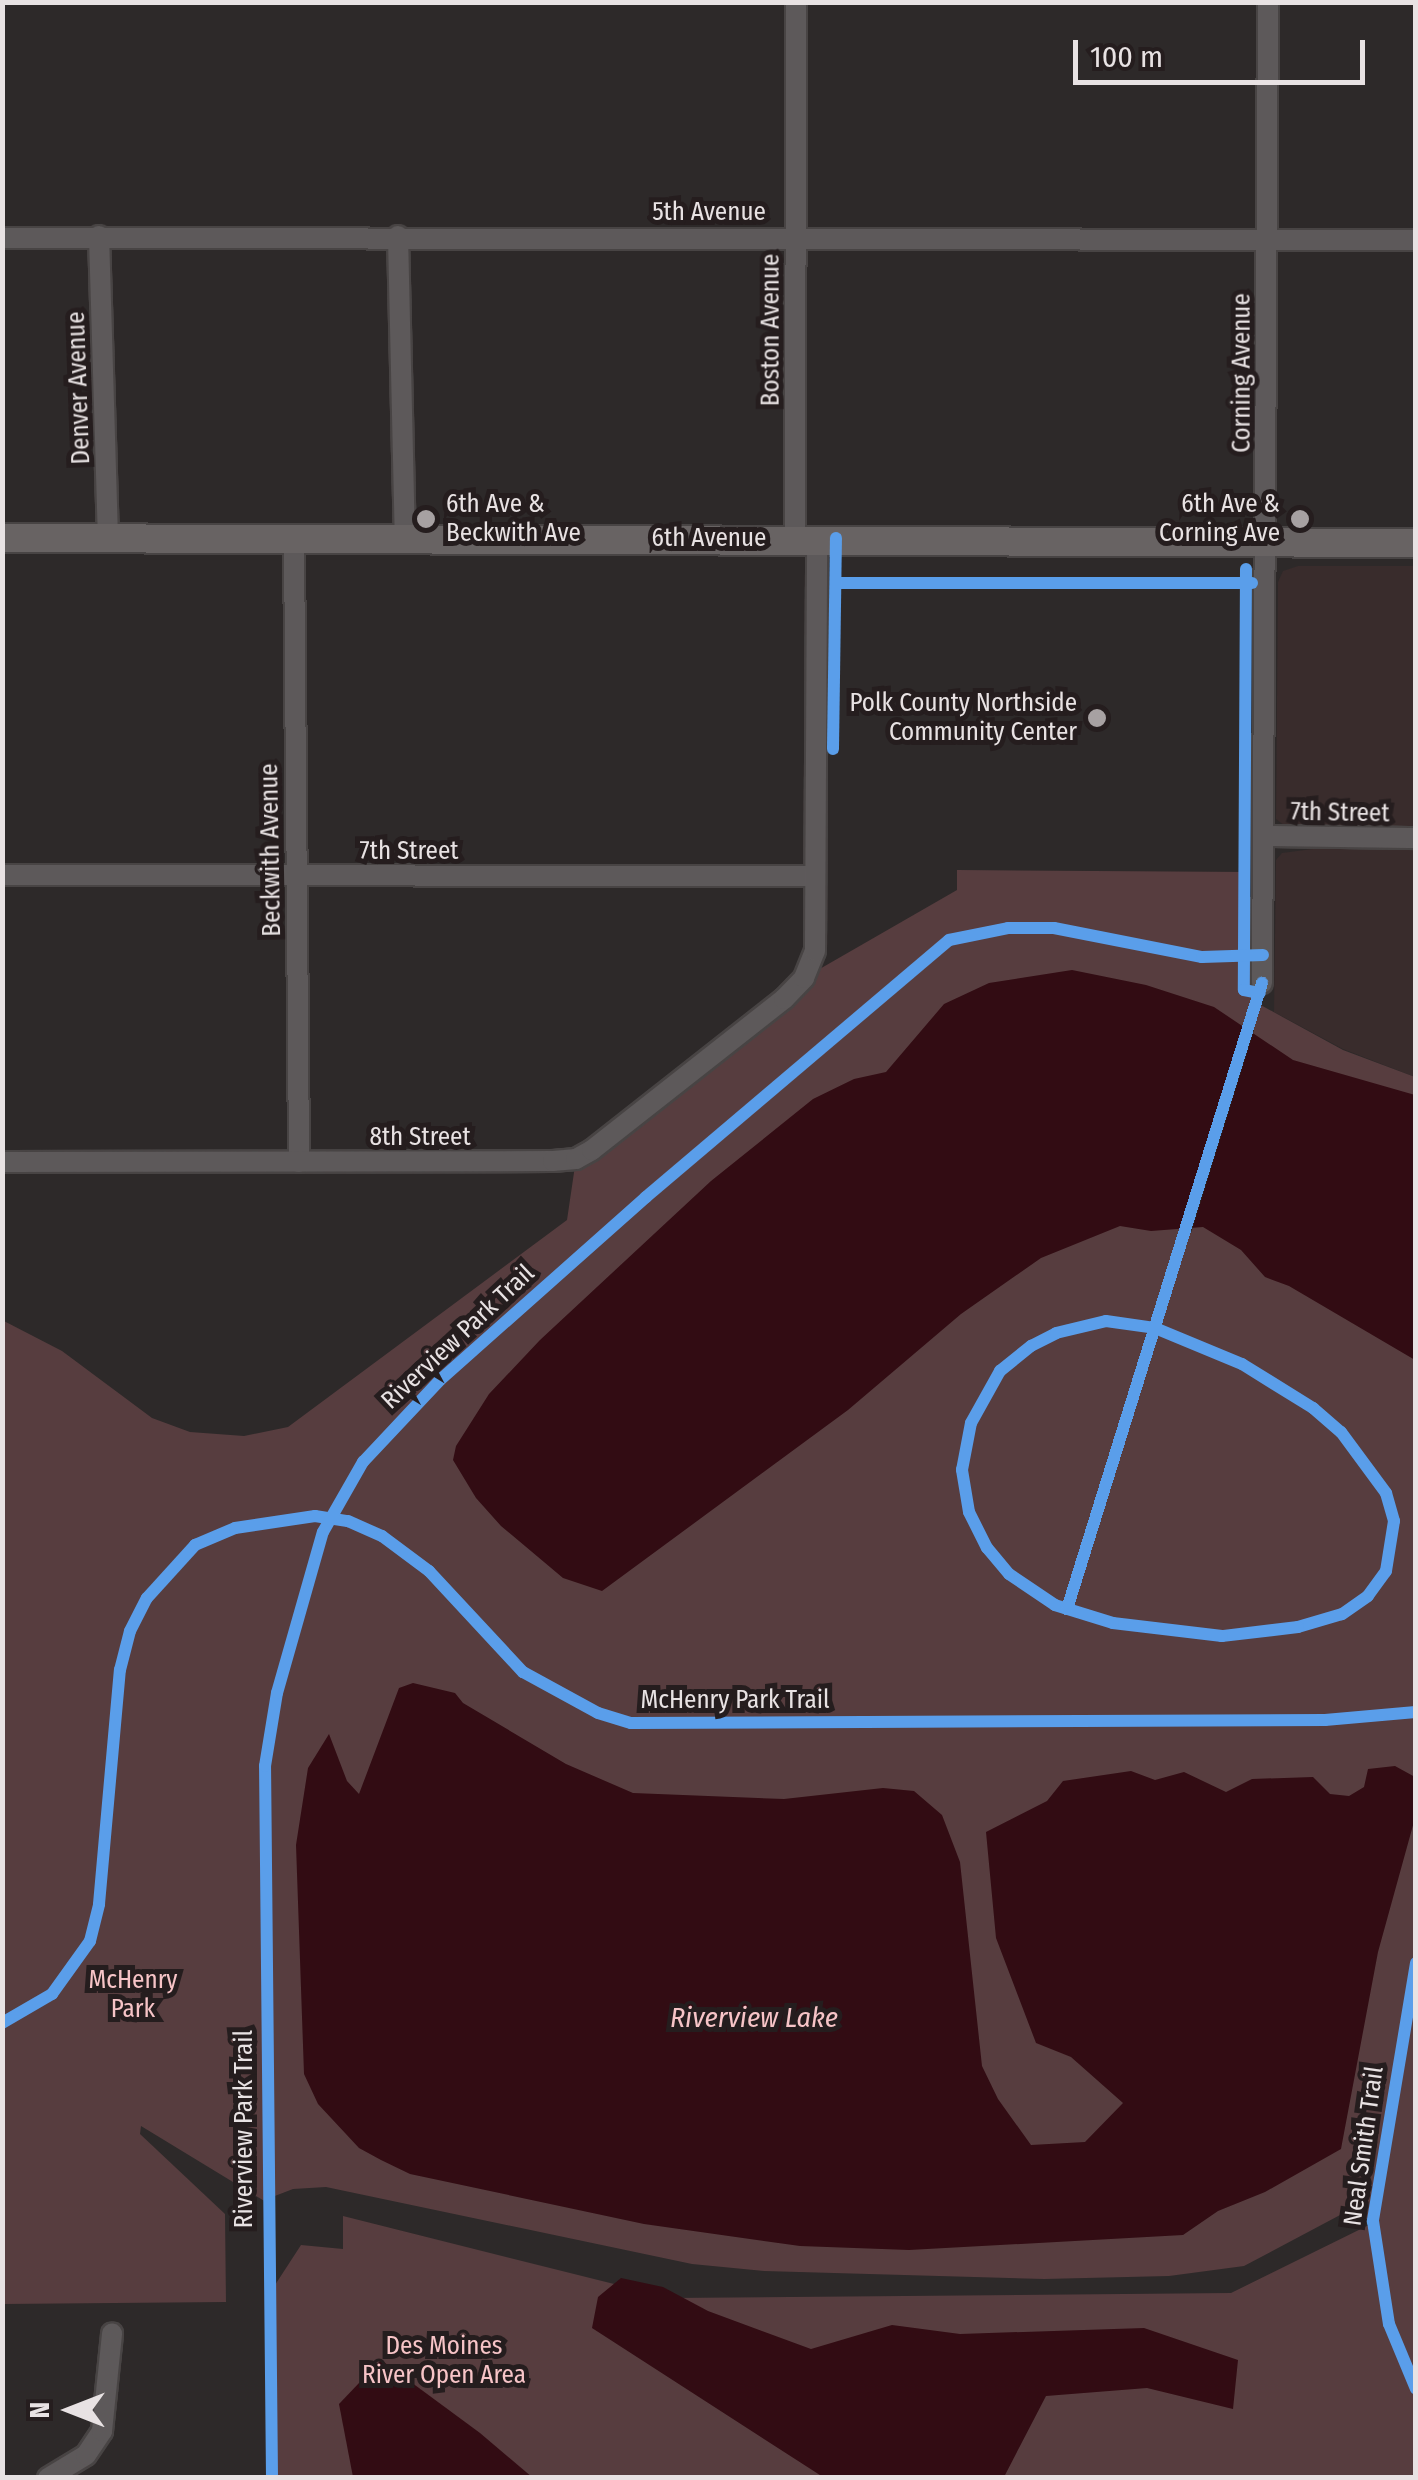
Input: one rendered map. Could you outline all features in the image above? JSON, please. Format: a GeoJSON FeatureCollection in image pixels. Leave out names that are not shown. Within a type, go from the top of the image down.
{"type":"FeatureCollection","features":[{"type":"Feature","properties":{"kind":"main road","name":"6th Avenue"},"geometry":{"type":"LineString","coordinates":[[2,538],[1416,543]]}},
{"type":"Feature","properties":{"kind":"street","name":"Boston Avenue"},"geometry":{"type":"LineString","coordinates":[[784,999],[804,978],[815,951],[796,237],[796,2]]}},
{"type":"Feature","properties":{"kind":"street","name":"Corning Avenue"},"geometry":{"type":"LineString","coordinates":[[1262,984],[1268,2]]}},
{"type":"Feature","properties":{"kind":"street","name":"Denver Avenue"},"geometry":{"type":"LineString","coordinates":[[99,236],[108,538]]}},
{"type":"Feature","properties":{"kind":"street"},"geometry":{"type":"LineString","coordinates":[[398,236],[405,538]]}},
{"type":"Feature","properties":{"kind":"street","name":"5th Avenue"},"geometry":{"type":"LineString","coordinates":[[2,238],[1416,240]]}},
{"type":"Feature","properties":{"kind":"street","name":"Beckwith Avenue"},"geometry":{"type":"LineString","coordinates":[[294,538],[299,1162]]}},
{"type":"Feature","properties":{"kind":"street","name":"7th Street"},"geometry":{"type":"LineString","coordinates":[[1264,836],[1416,838]]}},
{"type":"Feature","properties":{"kind":"street","name":"7th Street"},"geometry":{"type":"LineString","coordinates":[[2,875],[815,876]]}},
{"type":"Feature","properties":{"kind":"street","name":"8th Street"},"geometry":{"type":"LineString","coordinates":[[2,1162],[576,1159],[784,999]]}},
{"type":"Feature","properties":{"kind":"street"},"geometry":{"type":"LineString","coordinates":[[48,2478],[86,2455],[102,2431],[112,2334]]}},
{"type":"Feature","properties":{"kind":"shaded area"},"geometry":{"type":"Polygon","coordinates":[[[1298,566],[1415,566],[1415,828],[1285,826],[1276,819],[1278,582],[1283,571],[1298,566]]]}},
{"type":"Feature","properties":{"kind":"shaded area"},"geometry":{"type":"Polygon","coordinates":[[[1320,848],[1415,849],[1415,1077],[1343,1049],[1274,1012],[1276,860],[1282,853],[1320,848]]]}},
{"type":"Feature","properties":{"kind":"green space"},"geometry":{"type":"Polygon","coordinates":[[[957,870],[1250,872],[1250,982],[1262,983],[1257,1003],[1343,1050],[1415,1077],[1415,2477],[277,2477],[275,2285],[301,2245],[343,2249],[343,2216],[670,2298],[1231,2293],[1377,2221],[1342,2214],[1244,2266],[1169,2276],[1044,2279],[764,2271],[692,2264],[326,2187],[293,2189],[267,2199],[266,2135],[266,2202],[141,2126],[140,2134],[225,2214],[226,2302],[3,2304],[2,1320],[62,1351],[152,1418],[190,1432],[244,1436],[288,1427],[567,1220],[576,1159],[804,978],[957,890],[957,870]]]}},
{"type":"Feature","properties":{"kind":"water"},"geometry":{"type":"Polygon","coordinates":[[[1072,970],[1146,985],[1214,1007],[1293,1060],[1415,1095],[1415,1360],[1289,1286],[1265,1277],[1241,1250],[1203,1227],[1151,1231],[1120,1226],[1041,1258],[961,1314],[848,1410],[602,1591],[563,1578],[501,1526],[476,1498],[453,1460],[456,1446],[489,1394],[540,1340],[711,1181],[813,1099],[854,1079],[886,1072],[944,1004],[989,983],[1072,970]]]}},
{"type":"Feature","properties":{"kind":"water","name":"Riverview Lake"},"geometry":{"type":"Polygon","coordinates":[[[413,1683],[455,1693],[463,1703],[566,1764],[633,1793],[784,1799],[883,1788],[914,1791],[942,1815],[960,1862],[982,2066],[998,2099],[1031,2145],[1085,2142],[1123,2103],[1071,2057],[1036,2043],[996,1938],[986,1832],[1047,1801],[1063,1781],[1131,1771],[1155,1780],[1184,1772],[1226,1792],[1252,1779],[1313,1777],[1330,1794],[1349,1796],[1364,1787],[1368,1769],[1395,1766],[1415,1777],[1415,1818],[1378,1952],[1341,2149],[1265,2192],[1218,2211],[1183,2235],[909,2250],[800,2246],[644,2224],[410,2174],[381,2160],[359,2148],[318,2104],[304,2074],[296,1845],[308,1768],[329,1734],[347,1781],[359,1794],[399,1688],[413,1683]]]}},
{"type":"Feature","properties":{"kind":"water"},"geometry":{"type":"Polygon","coordinates":[[[621,2278],[663,2287],[708,2311],[811,2349],[892,2325],[960,2334],[1144,2328],[1238,2360],[1233,2409],[1147,2388],[1046,2396],[1004,2477],[823,2477],[592,2328],[598,2297],[621,2278]]]}},
{"type":"Feature","properties":{"kind":"water"},"geometry":{"type":"Polygon","coordinates":[[[381,2360],[532,2477],[353,2477],[339,2404],[381,2360]]]}},
{"type":"Feature","properties":{"kind":"pier"},"geometry":{"type":"Polygon","coordinates":[[[1246,1023],[1254,1030],[1191,1233],[1180,1234],[1246,1023]]]}},
{"type":"Feature","properties":{"kind":"cycle path"},"geometry":{"type":"LineString","coordinates":[[833,749],[836,538]]}},
{"type":"Feature","properties":{"kind":"cycle path"},"geometry":{"type":"LineString","coordinates":[[1246,569],[1244,990],[1260,993]]}},
{"type":"Feature","properties":{"kind":"cycle path"},"geometry":{"type":"LineString","coordinates":[[836,583],[1252,583]]}},
{"type":"Feature","properties":{"kind":"cycle path","name":"Riverview Park Trail"},"geometry":{"type":"LineString","coordinates":[[272,2478],[265,1766],[277,1693],[323,1532],[363,1462],[440,1380],[646,1197],[949,940],[1008,928],[1054,928],[1202,957],[1263,955]]}},
{"type":"Feature","properties":{"kind":"cycle path"},"geometry":{"type":"LineString","coordinates":[[1067,1609],[1262,983]]}},
{"type":"Feature","properties":{"kind":"cycle path"},"geometry":{"type":"LineString","coordinates":[[1106,1321],[1155,1328],[1242,1364],[1313,1408],[1341,1432],[1386,1493],[1394,1521],[1386,1571],[1368,1596],[1342,1614],[1298,1627],[1222,1636],[1113,1623],[1055,1605],[1009,1574],[987,1548],[969,1512],[962,1470],[971,1423],[1000,1371],[1031,1346],[1056,1333],[1106,1321]]}},
{"type":"Feature","properties":{"kind":"cycle path","name":"McHenry Park Trail"},"geometry":{"type":"LineString","coordinates":[[2,2023],[52,1994],[90,1941],[99,1904],[120,1670],[130,1631],[147,1598],[195,1545],[235,1528],[315,1516],[348,1521],[382,1536],[429,1571],[523,1672],[598,1713],[631,1723],[1325,1720],[1416,1712]]}},
{"type":"Feature","properties":{"kind":"cycle path","name":"Neal Smith Trail"},"geometry":{"type":"LineString","coordinates":[[1416,1963],[1373,2221],[1389,2324],[1416,2389]]}},
{"type":"Feature","properties":{"kind":"place","name":"6th Ave & Beckwith Ave"},"geometry":{"type":"Point","coordinates":[426,519]}},
{"type":"Feature","properties":{"kind":"place","name":"6th Ave & Corning Ave"},"geometry":{"type":"Point","coordinates":[1300,519]}},
{"type":"Feature","properties":{"kind":"place","name":"Polk County Northside Community Center"},"geometry":{"type":"Point","coordinates":[1097,718]}},
{"type":"Feature","properties":{"kind":"park label","name":"McHenry Park"},"geometry":{"type":"Point","coordinates":[133,1996]}},
{"type":"Feature","properties":{"kind":"park label","name":"Des Moines River Open Area"},"geometry":{"type":"Point","coordinates":[444,2362]}}]}
